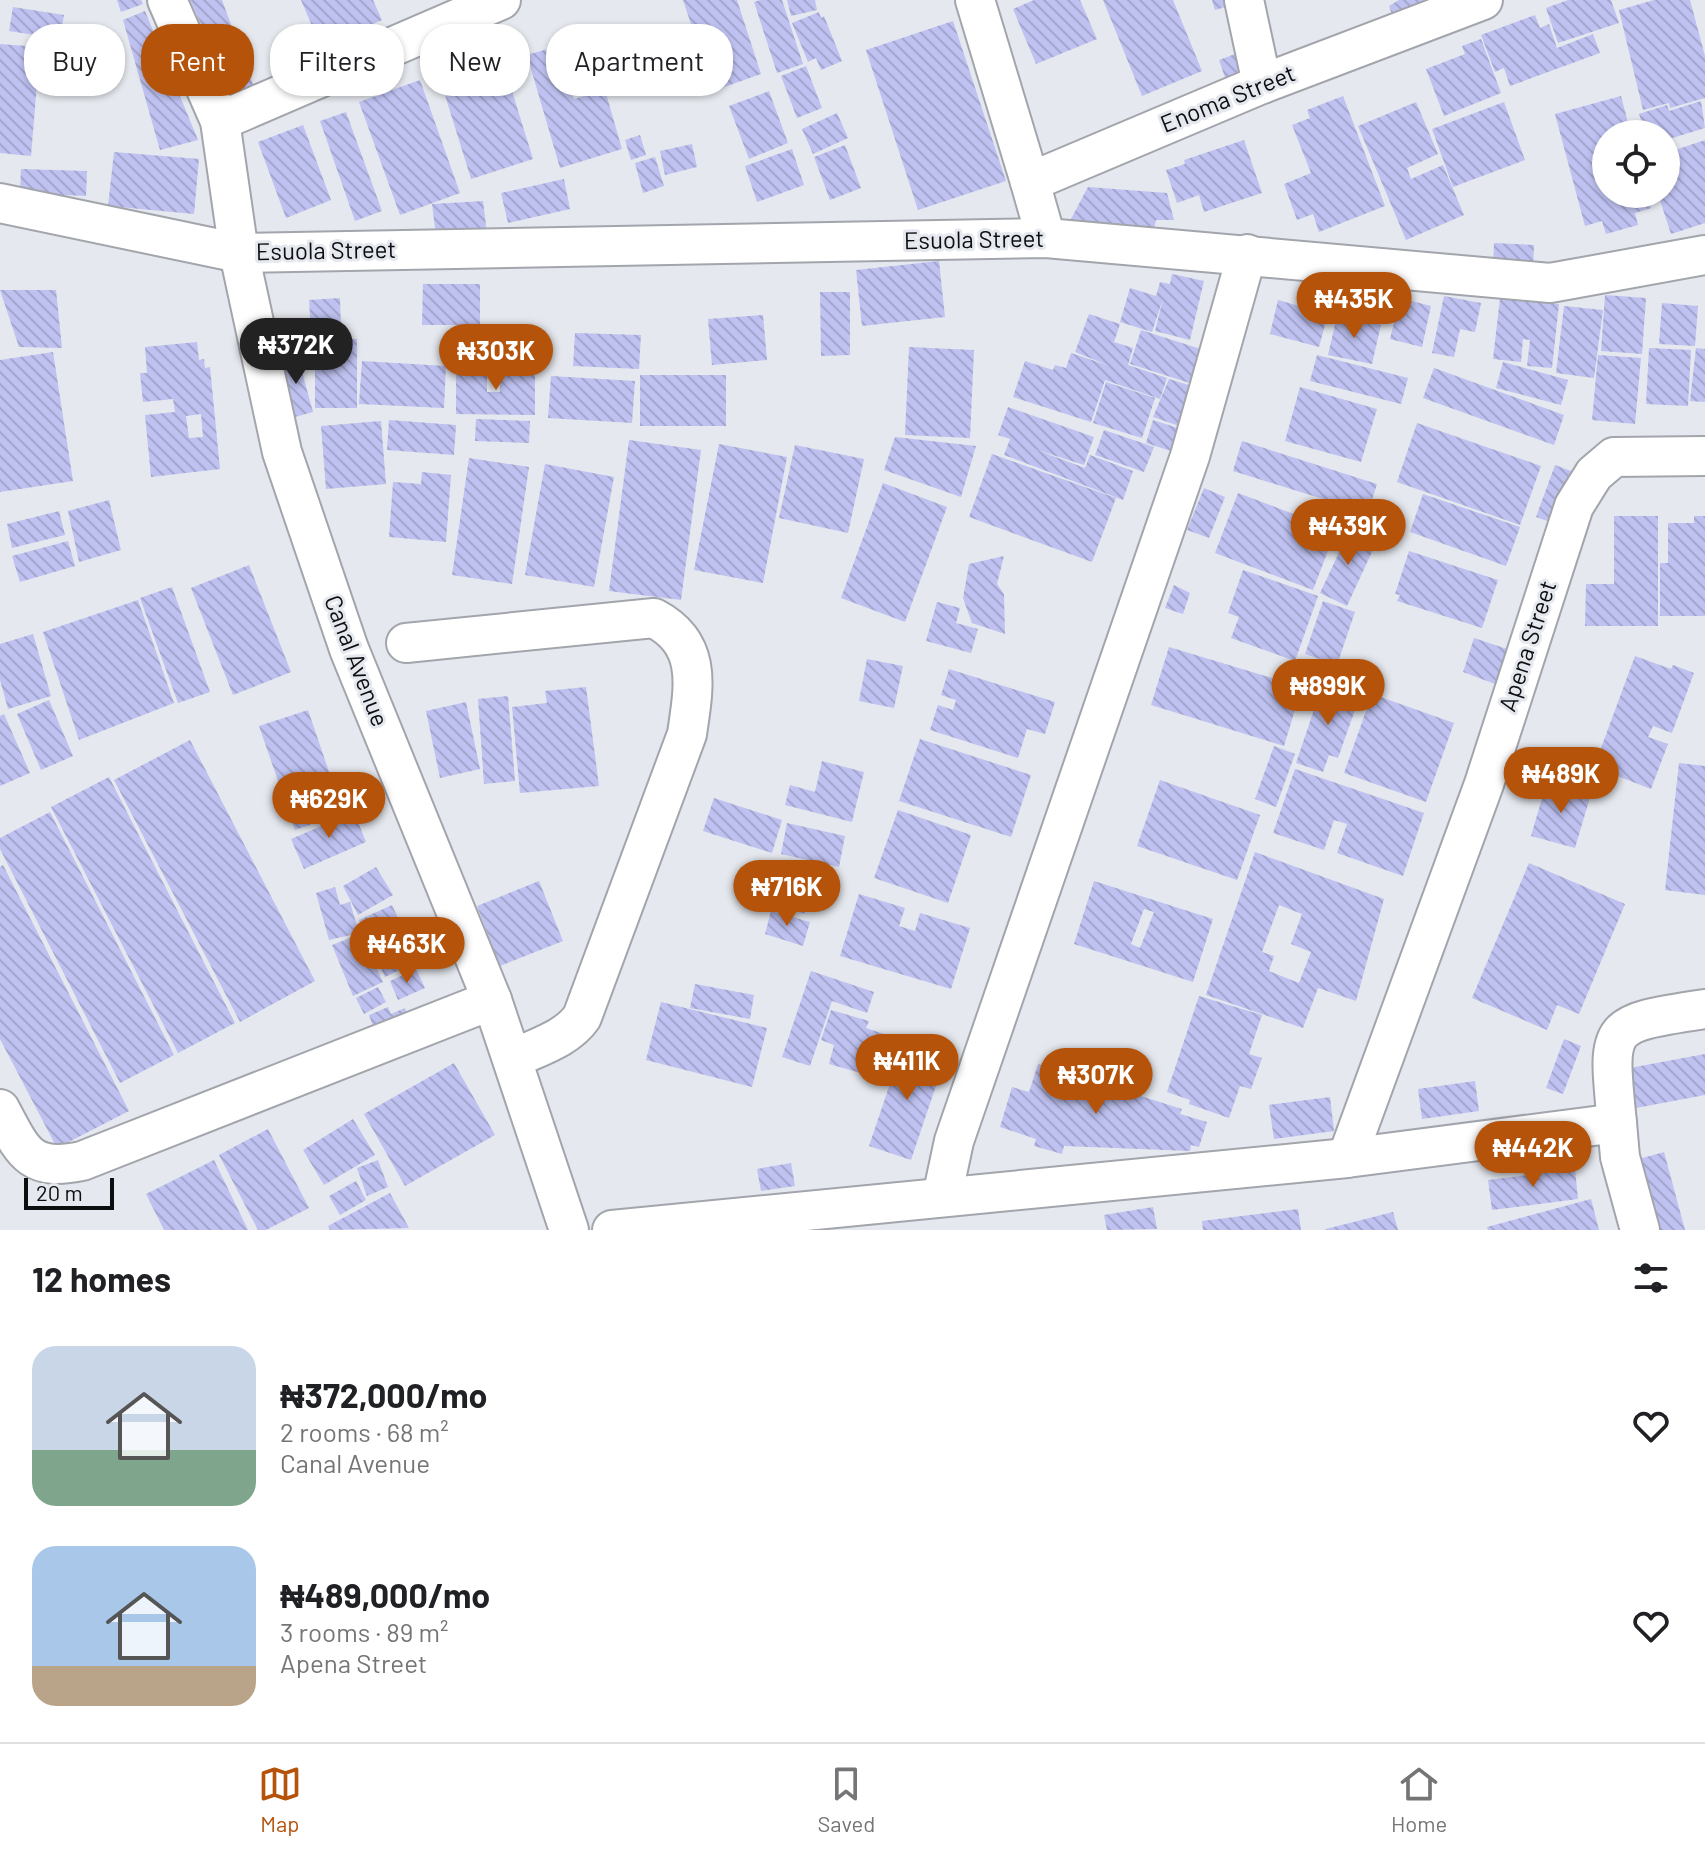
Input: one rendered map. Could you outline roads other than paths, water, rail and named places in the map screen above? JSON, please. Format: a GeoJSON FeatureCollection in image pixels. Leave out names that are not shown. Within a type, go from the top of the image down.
{"type":"FeatureCollection","features":[{"type":"Feature","properties":{"kind":"street","name":"Canal Avenue"},"geometry":{"type":"LineString","coordinates":[[167,0],[220,121],[239,253],[282,452],[349,649],[492,1000],[569,1230]]}},
{"type":"Feature","properties":{"kind":"street"},"geometry":{"type":"LineString","coordinates":[[220,121],[501,0]]}},
{"type":"Feature","properties":{"kind":"street"},"geometry":{"type":"LineString","coordinates":[[975,0],[1046,238]]}},
{"type":"Feature","properties":{"kind":"street"},"geometry":{"type":"LineString","coordinates":[[1244,0],[1262,84]]}},
{"type":"Feature","properties":{"kind":"street","name":"Enoma Street"},"geometry":{"type":"LineString","coordinates":[[1030,182],[1262,84],[1483,0]]}},
{"type":"Feature","properties":{"kind":"street","name":"Esuola Street"},"geometry":{"type":"LineString","coordinates":[[0,203],[239,253],[1046,238],[1550,283],[1705,255]]}},
{"type":"Feature","properties":{"kind":"street"},"geometry":{"type":"LineString","coordinates":[[942,1197],[959,1126],[1190,456],[1247,254]]}},
{"type":"Feature","properties":{"kind":"street","name":"Apena Street"},"geometry":{"type":"LineString","coordinates":[[1347,1158],[1484,784],[1574,506],[1594,474],[1614,457],[1705,456]]}},
{"type":"Feature","properties":{"kind":"street"},"geometry":{"type":"LineString","coordinates":[[406,643],[654,618],[674,629],[688,650],[694,687],[687,734],[582,1017],[575,1027],[561,1036],[513,1059]]}},
{"type":"Feature","properties":{"kind":"street"},"geometry":{"type":"LineString","coordinates":[[0,1109],[22,1149],[39,1163],[55,1167],[82,1161],[492,1000]]}},
{"type":"Feature","properties":{"kind":"street"},"geometry":{"type":"LineString","coordinates":[[1640,1230],[1619,1140],[1611,1058],[1616,1037],[1642,1018],[1705,1009]]}},
{"type":"Feature","properties":{"kind":"street"},"geometry":{"type":"LineString","coordinates":[[612,1230],[1347,1158],[1619,1140]]}}]}
